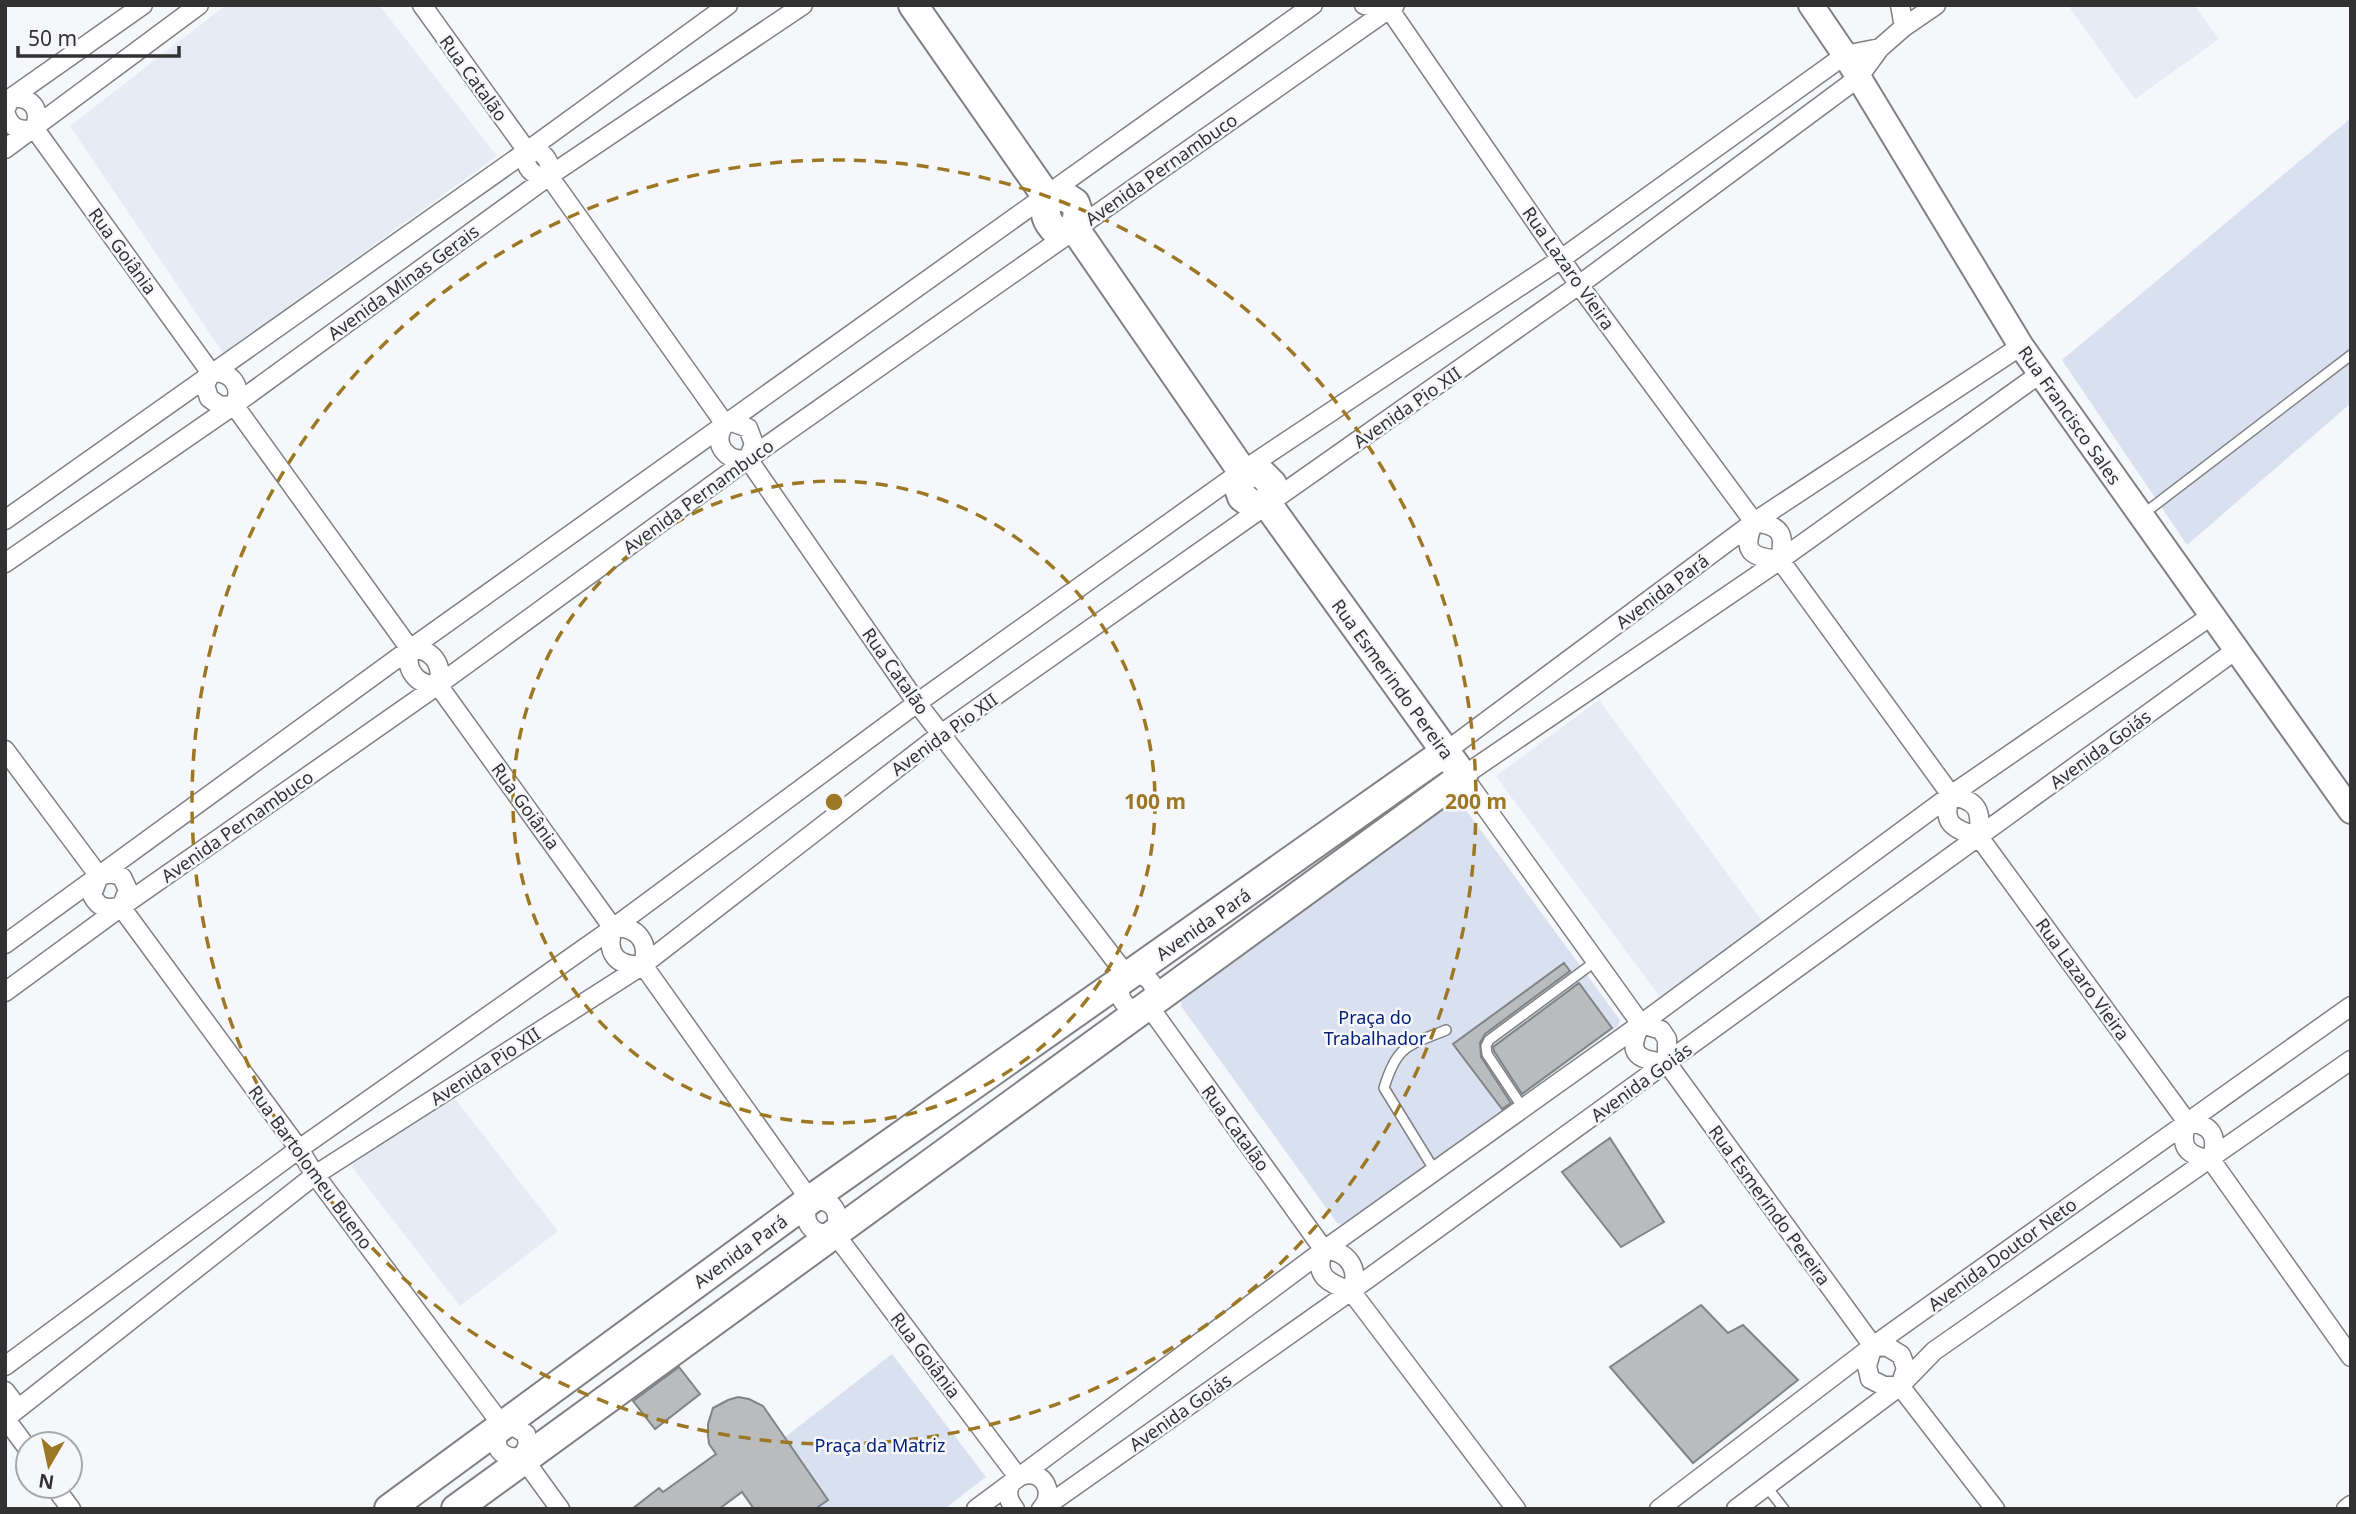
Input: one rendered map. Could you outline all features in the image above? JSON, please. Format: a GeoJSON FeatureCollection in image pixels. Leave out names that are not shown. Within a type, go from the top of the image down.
{"type":"FeatureCollection","features":[{"type":"Feature","properties":{"kind":"main road"},"geometry":{"type":"LineString","coordinates":[[913,5],[1047,197]]}},
{"type":"Feature","properties":{"kind":"main road","name":"Rua Esmerindo Pereira"},"geometry":{"type":"LineString","coordinates":[[1047,197],[1066,197],[1075,203],[1078,212],[1075,229],[1242,471],[1239,488],[1242,497],[1252,504],[1268,505],[1463,776]]}},
{"type":"Feature","properties":{"kind":"main road","name":"Avenida Pará"},"geometry":{"type":"LineString","coordinates":[[389,1509],[810,1200],[1445,752]]}},
{"type":"Feature","properties":{"kind":"main road","name":"Avenida Pará"},"geometry":{"type":"LineString","coordinates":[[456,1509],[1463,776]]}},
{"type":"Feature","properties":{"kind":"street"},"geometry":{"type":"LineString","coordinates":[[7,98],[143,5]]}},
{"type":"Feature","properties":{"kind":"street"},"geometry":{"type":"LineString","coordinates":[[5,149],[199,5]]}},
{"type":"Feature","properties":{"kind":"street","name":"Rua Catalão"},"geometry":{"type":"LineString","coordinates":[[422,5],[527,151],[540,152],[546,156],[549,176],[724,424]]}},
{"type":"Feature","properties":{"kind":"street","name":"Avenida Minas Gerais"},"geometry":{"type":"LineString","coordinates":[[5,520],[527,151],[728,5]]}},
{"type":"Feature","properties":{"kind":"street","name":"Avenida Minas Gerais"},"geometry":{"type":"LineString","coordinates":[[5,563],[234,405],[549,176],[803,5]]}},
{"type":"Feature","properties":{"kind":"street"},"geometry":{"type":"LineString","coordinates":[[5,944],[410,649],[1313,5]]}},
{"type":"Feature","properties":{"kind":"street"},"geometry":{"type":"LineString","coordinates":[[1364,5],[1392,7]]}},
{"type":"Feature","properties":{"kind":"street","name":"Rua Francisco Sales"},"geometry":{"type":"LineString","coordinates":[[1811,5],[1845,55],[2021,346],[2351,811]]}},
{"type":"Feature","properties":{"kind":"street"},"geometry":{"type":"LineString","coordinates":[[1900,5],[1904,27]]}},
{"type":"Feature","properties":{"kind":"street","name":"Avenida Pio XII"},"geometry":{"type":"LineString","coordinates":[[5,1418],[315,1175],[643,965],[941,734],[1579,285],[1858,78],[1880,48],[1936,5]]}},
{"type":"Feature","properties":{"kind":"street","name":"Avenida Pernambuco"},"geometry":{"type":"LineString","coordinates":[[5,992],[121,907],[438,685],[748,459],[1392,7]]}},
{"type":"Feature","properties":{"kind":"street","name":"Rua Lazaro Vieira"},"geometry":{"type":"LineString","coordinates":[[1392,7],[1579,285],[1754,522],[1771,525],[1779,531],[1783,542],[1780,560],[1951,795],[1968,799],[1976,805],[1980,818],[1979,837]]}},
{"type":"Feature","properties":{"kind":"street","name":"Avenida Pio XII"},"geometry":{"type":"LineString","coordinates":[[5,1366],[299,1149],[613,928],[918,703],[1242,471],[1561,259],[1845,55],[1880,48]]}},
{"type":"Feature","properties":{"kind":"street","name":"Rua Goiânia"},"geometry":{"type":"LineString","coordinates":[[7,98],[23,98],[33,104],[38,116],[34,128],[21,130],[10,124],[5,111],[7,98]]}},
{"type":"Feature","properties":{"kind":"street","name":"Rua Goiânia"},"geometry":{"type":"LineString","coordinates":[[34,128],[211,373]]}},
{"type":"Feature","properties":{"kind":"street","name":"Avenida Pará"},"geometry":{"type":"LineString","coordinates":[[1445,752],[1754,522],[2021,346]]}},
{"type":"Feature","properties":{"kind":"street","name":"Rua Goiânia"},"geometry":{"type":"LineString","coordinates":[[211,373],[205,385],[209,398],[220,406],[234,405]]}},
{"type":"Feature","properties":{"kind":"street","name":"Rua Goiânia"},"geometry":{"type":"LineString","coordinates":[[211,373],[224,373],[234,381],[238,393],[234,405]]}},
{"type":"Feature","properties":{"kind":"street","name":"Avenida Pará"},"geometry":{"type":"LineString","coordinates":[[1463,776],[1780,560],[2040,373]]}},
{"type":"Feature","properties":{"kind":"street","name":"Rua Goiânia"},"geometry":{"type":"LineString","coordinates":[[234,405],[410,649],[408,663],[413,676],[424,684],[438,685]]}},
{"type":"Feature","properties":{"kind":"street","name":"Rua Catalão"},"geometry":{"type":"LineString","coordinates":[[724,424],[733,422],[748,428],[754,444],[748,459]]}},
{"type":"Feature","properties":{"kind":"street","name":"Rua Catalão"},"geometry":{"type":"LineString","coordinates":[[724,424],[719,437],[722,451],[734,460],[748,459]]}},
{"type":"Feature","properties":{"kind":"street","name":"Rua Catalão"},"geometry":{"type":"LineString","coordinates":[[748,459],[918,703],[1128,977],[1139,975],[1149,980],[1154,996],[1148,1005],[1324,1250],[1339,1252],[1351,1262],[1355,1277],[1351,1291]]}},
{"type":"Feature","properties":{"kind":"street"},"geometry":{"type":"LineString","coordinates":[[1754,522],[1748,538],[1750,551],[1758,558],[1780,560]]}},
{"type":"Feature","properties":{"kind":"street"},"geometry":{"type":"LineString","coordinates":[[976,1509],[1324,1250],[1641,1024],[1951,795],[2211,616]]}},
{"type":"Feature","properties":{"kind":"street","name":"Rua Goiânia"},"geometry":{"type":"LineString","coordinates":[[410,649],[424,650],[435,658],[440,671],[438,685],[613,928],[610,940],[612,952],[620,961],[631,966],[643,965]]}},
{"type":"Feature","properties":{"kind":"street","name":"Avenida Goiás"},"geometry":{"type":"LineString","coordinates":[[1042,1509],[1351,1291],[2236,650]]}},
{"type":"Feature","properties":{"kind":"street"},"geometry":{"type":"LineString","coordinates":[[5,750],[99,876]]}},
{"type":"Feature","properties":{"kind":"street","name":"Rua Esmerindo Pereira"},"geometry":{"type":"LineString","coordinates":[[1463,776],[1641,1024],[1661,1030],[1667,1039],[1667,1063],[1873,1346],[1888,1347],[1901,1355],[1906,1368],[1900,1386]]}},
{"type":"Feature","properties":{"kind":"street","name":"Rua Lazaro Vieira"},"geometry":{"type":"LineString","coordinates":[[1951,795],[1946,809],[1950,824],[1959,831],[1979,837],[2187,1122],[2201,1123],[2211,1132],[2216,1145],[2211,1160]]}},
{"type":"Feature","properties":{"kind":"street"},"geometry":{"type":"LineString","coordinates":[[112,873],[122,877],[128,890],[121,907],[106,909],[96,904],[92,895],[99,876],[112,873]]}},
{"type":"Feature","properties":{"kind":"street","name":"Rua Bartolomeu Bueno"},"geometry":{"type":"LineString","coordinates":[[121,907],[299,1149],[315,1175],[502,1425]]}},
{"type":"Feature","properties":{"kind":"street","name":"Rua Goiânia"},"geometry":{"type":"LineString","coordinates":[[613,928],[623,927],[641,936],[646,955],[643,965]]}},
{"type":"Feature","properties":{"kind":"street","name":"Rua Goiânia"},"geometry":{"type":"LineString","coordinates":[[643,965],[810,1200]]}},
{"type":"Feature","properties":{"kind":"street"},"geometry":{"type":"LineString","coordinates":[[1128,977],[1119,992],[1123,1002],[1132,1009],[1143,1009],[1148,1005]]}},
{"type":"Feature","properties":{"kind":"street","name":"Avenida Doutor Neto"},"geometry":{"type":"LineString","coordinates":[[1659,1509],[1873,1346],[2351,1006]]}},
{"type":"Feature","properties":{"kind":"street"},"geometry":{"type":"LineString","coordinates":[[1641,1024],[1634,1046],[1637,1054],[1645,1062],[1667,1063]]}},
{"type":"Feature","properties":{"kind":"street"},"geometry":{"type":"LineString","coordinates":[[1736,1509],[1900,1386],[1934,1351],[2351,1060]]}},
{"type":"Feature","properties":{"kind":"street","name":"Rua Lazaro Vieira"},"geometry":{"type":"LineString","coordinates":[[2187,1122],[2182,1136],[2186,1150],[2195,1157],[2211,1160],[2351,1357]]}},
{"type":"Feature","properties":{"kind":"street","name":"Rua Goiânia"},"geometry":{"type":"LineString","coordinates":[[810,1200],[824,1199],[834,1207],[839,1220],[835,1234]]}},
{"type":"Feature","properties":{"kind":"street","name":"Rua Goiânia"},"geometry":{"type":"LineString","coordinates":[[810,1200],[806,1210],[807,1221],[813,1230],[824,1235],[835,1234]]}},
{"type":"Feature","properties":{"kind":"street","name":"Rua Goiânia"},"geometry":{"type":"LineString","coordinates":[[835,1234],[1018,1477]]}},
{"type":"Feature","properties":{"kind":"street","name":"Rua Catalão"},"geometry":{"type":"LineString","coordinates":[[1324,1250],[1320,1264],[1324,1278],[1335,1286],[1351,1291],[1516,1509]]}},
{"type":"Feature","properties":{"kind":"street"},"geometry":{"type":"LineString","coordinates":[[1873,1346],[1867,1366],[1870,1379],[1884,1386],[1900,1386]]}},
{"type":"Feature","properties":{"kind":"street"},"geometry":{"type":"LineString","coordinates":[[1900,1386],[1995,1509]]}},
{"type":"Feature","properties":{"kind":"street"},"geometry":{"type":"LineString","coordinates":[[5,1391],[12,1400],[5,1418]]}},
{"type":"Feature","properties":{"kind":"street"},"geometry":{"type":"LineString","coordinates":[[502,1425],[496,1443],[500,1451],[509,1458],[523,1458],[560,1509]]}},
{"type":"Feature","properties":{"kind":"street"},"geometry":{"type":"LineString","coordinates":[[1014,1509],[1009,1499],[1009,1486],[1018,1477],[1031,1474],[1043,1480],[1048,1493],[1042,1509]]}},
{"type":"Feature","properties":{"kind":"street"},"geometry":{"type":"LineString","coordinates":[[2346,1509],[2351,1505]]}},
{"type":"Feature","properties":{"kind":"lane"},"geometry":{"type":"LineString","coordinates":[[2141,516],[2351,355]]}},
{"type":"Feature","properties":{"kind":"lane"},"geometry":{"type":"LineString","coordinates":[[1523,1108],[1487,1054],[1486,1046],[1489,1040],[1596,961]]}},
{"type":"Feature","properties":{"kind":"lane"},"geometry":{"type":"LineString","coordinates":[[1435,1171],[1384,1088],[1392,1062],[1409,1046],[1446,1030]]}},
{"type":"Feature","properties":{"kind":"lane"},"geometry":{"type":"LineString","coordinates":[[1766,1486],[1784,1509]]}},
{"type":"Feature","properties":{"kind":"shaded area"},"geometry":{"type":"Polygon","coordinates":[[[226,5],[379,5],[497,156],[223,353],[70,126],[226,5]]]}},
{"type":"Feature","properties":{"kind":"shaded area"},"geometry":{"type":"Polygon","coordinates":[[[2068,5],[2194,5],[2219,39],[2135,99],[2068,5]]]}},
{"type":"Feature","properties":{"kind":"shaded area"},"geometry":{"type":"Polygon","coordinates":[[[1599,700],[1763,922],[1660,997],[1496,776],[1599,700]]]}},
{"type":"Feature","properties":{"kind":"shaded area"},"geometry":{"type":"Polygon","coordinates":[[[449,1091],[558,1231],[460,1306],[351,1166],[449,1091]]]}},
{"type":"Feature","properties":{"kind":"green space"},"geometry":{"type":"Polygon","coordinates":[[[2351,118],[2351,403],[2187,545],[2062,360],[2351,118]]]}},
{"type":"Feature","properties":{"kind":"green space","name":"Praça do Trabalhador"},"geometry":{"type":"Polygon","coordinates":[[[1449,800],[1463,806],[1620,1020],[1618,1026],[1345,1225],[1337,1223],[1181,1006],[1183,990],[1449,800]]]}},
{"type":"Feature","properties":{"kind":"green space","name":"Praça da Matriz"},"geometry":{"type":"Polygon","coordinates":[[[892,1354],[986,1477],[944,1509],[815,1509],[828,1500],[785,1437],[892,1354]]]}},
{"type":"Feature","properties":{"kind":"building"},"geometry":{"type":"Polygon","coordinates":[[[1564,963],[1570,971],[1485,1034],[1480,1043],[1481,1057],[1511,1103],[1502,1109],[1453,1044],[1564,963]]]}},
{"type":"Feature","properties":{"kind":"building"},"geometry":{"type":"Polygon","coordinates":[[[1579,983],[1612,1028],[1522,1094],[1493,1047],[1579,983]]]}},
{"type":"Feature","properties":{"kind":"building"},"geometry":{"type":"Polygon","coordinates":[[[1610,1138],[1664,1222],[1621,1247],[1562,1172],[1610,1138]]]}},
{"type":"Feature","properties":{"kind":"building"},"geometry":{"type":"Polygon","coordinates":[[[1701,1305],[1728,1333],[1743,1325],[1798,1380],[1693,1463],[1610,1367],[1701,1305]]]}},
{"type":"Feature","properties":{"kind":"building"},"geometry":{"type":"Polygon","coordinates":[[[679,1367],[700,1394],[655,1429],[633,1401],[679,1367]]]}},
{"type":"Feature","properties":{"kind":"building"},"geometry":{"type":"Polygon","coordinates":[[[738,1397],[763,1406],[828,1500],[815,1509],[754,1509],[742,1492],[719,1509],[632,1509],[659,1488],[663,1492],[716,1454],[709,1444],[708,1435],[713,1408],[738,1397]]]}}]}
